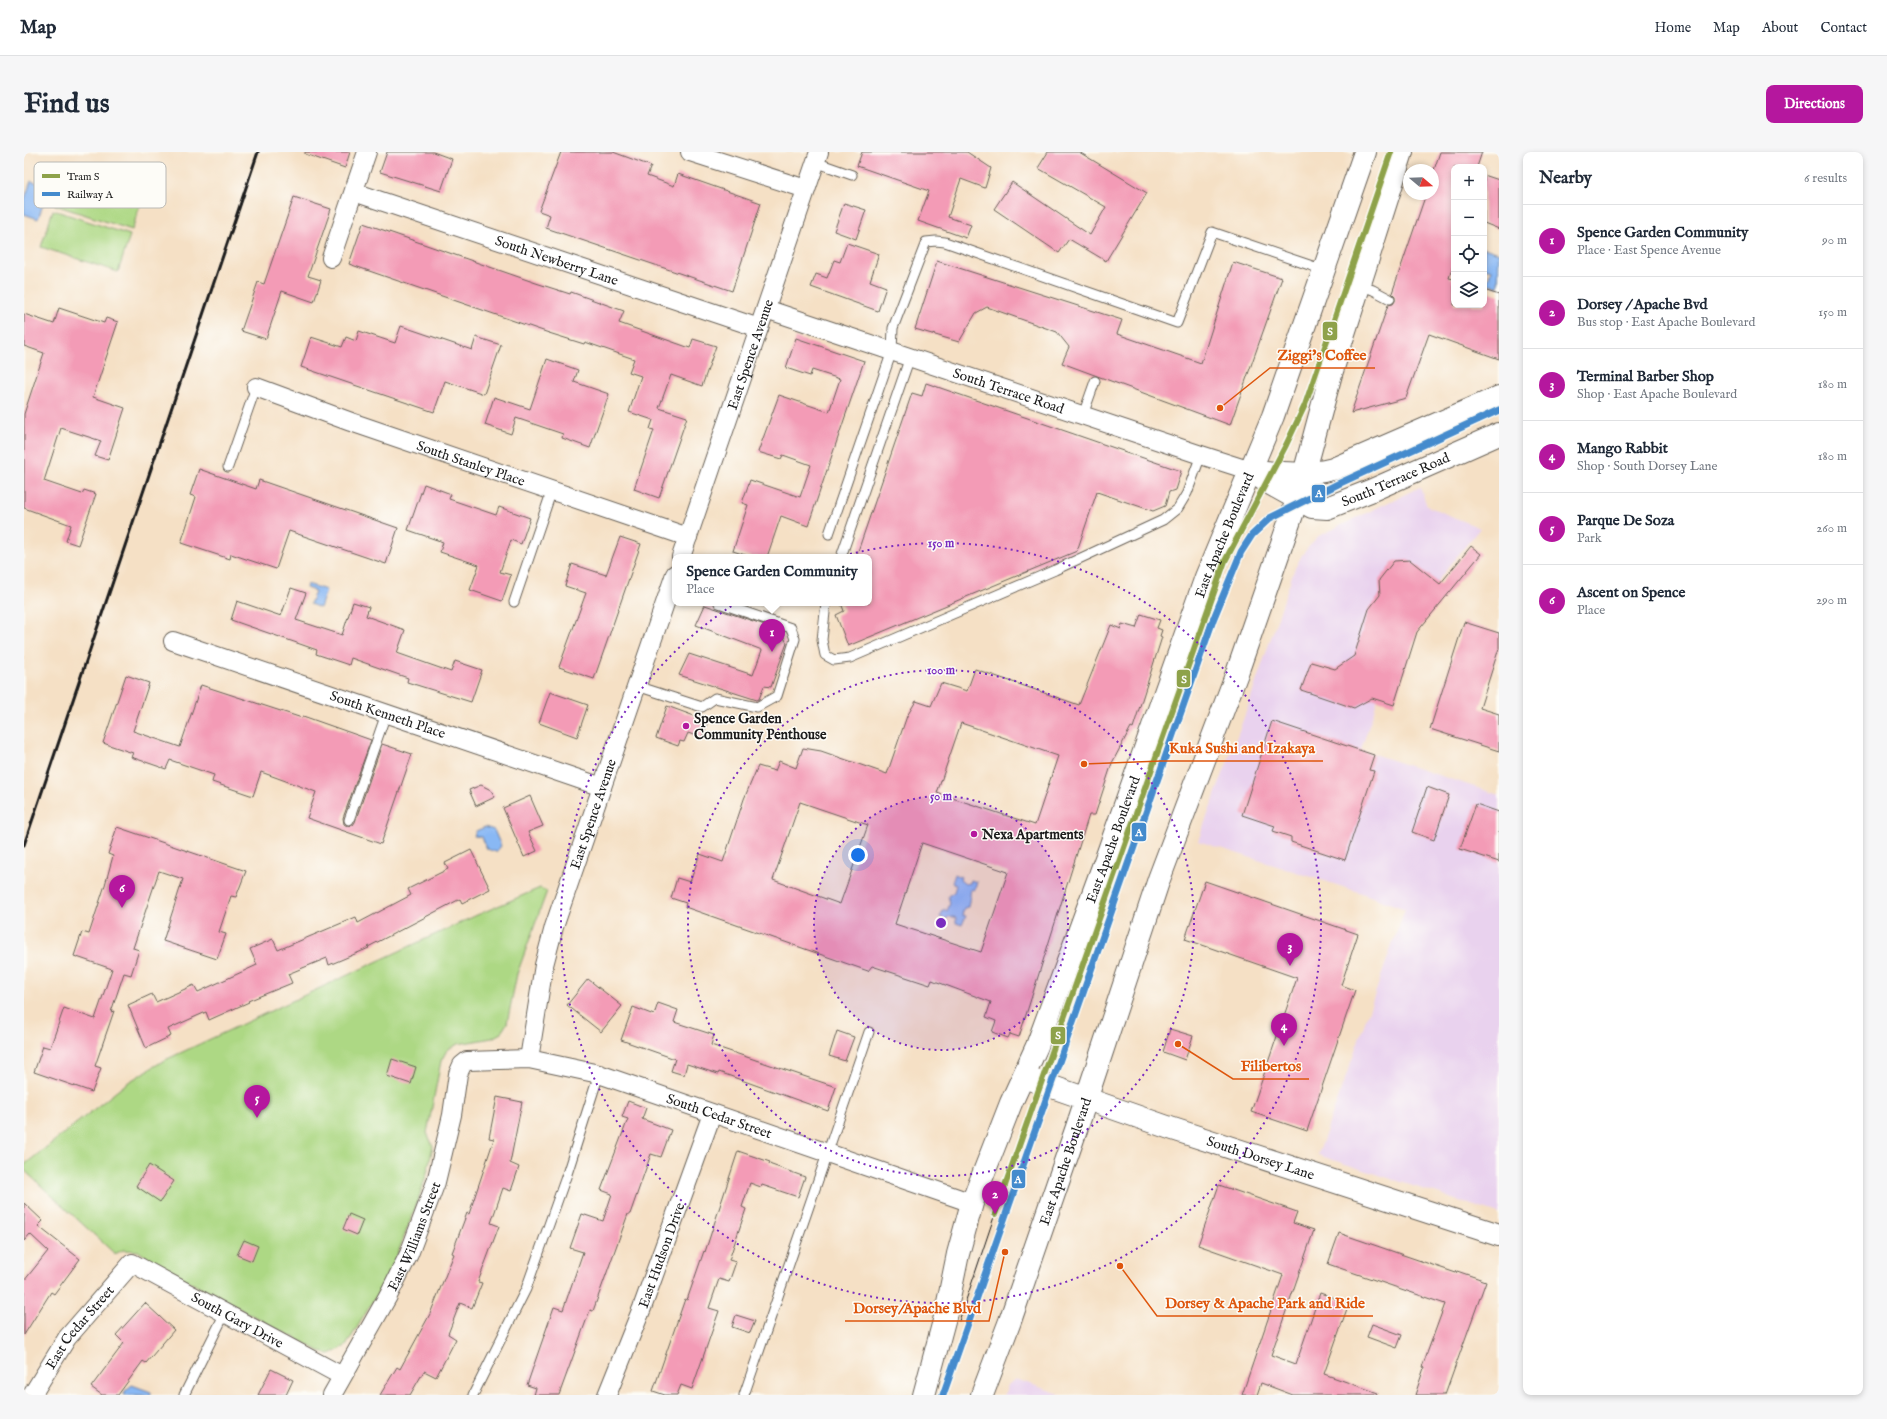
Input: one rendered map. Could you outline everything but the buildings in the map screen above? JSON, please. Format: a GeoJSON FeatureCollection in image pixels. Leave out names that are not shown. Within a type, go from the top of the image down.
{"type":"FeatureCollection","features":[{"type":"Feature","properties":{"kind":"main road","name":"East Apache Boulevard"},"geometry":{"type":"LineString","coordinates":[[924,1395],[945,1317],[958,1254],[972,1203],[1002,1123],[1024,1077],[1102,869],[1226,524],[1251,470],[1273,416],[1365,152]]}},
{"type":"Feature","properties":{"kind":"main road","name":"East Apache Boulevard"},"geometry":{"type":"LineString","coordinates":[[982,1395],[1010,1321],[1162,872],[1237,673],[1296,500],[1331,374],[1402,152]]}},
{"type":"Feature","properties":{"kind":"main road","name":"South Terrace Road"},"geometry":{"type":"LineString","coordinates":[[1251,470],[1304,473],[1324,471],[1343,465],[1499,397]]}},
{"type":"Feature","properties":{"kind":"main road","name":"South Terrace Road"},"geometry":{"type":"LineString","coordinates":[[1251,470],[1296,500],[1312,507],[1332,507],[1499,434]]}},
{"type":"Feature","properties":{"kind":"main road","name":"South Dorsey Lane"},"geometry":{"type":"LineString","coordinates":[[1024,1077],[1170,1128],[1499,1235]]}},
{"type":"Feature","properties":{"kind":"street"},"geometry":{"type":"LineString","coordinates":[[331,258],[367,152]]}},
{"type":"Feature","properties":{"kind":"street"},"geometry":{"type":"LineString","coordinates":[[690,152],[806,189]]}},
{"type":"Feature","properties":{"kind":"street","name":"East Spence Avenue"},"geometry":{"type":"LineString","coordinates":[[682,554],[817,157]]}},
{"type":"Feature","properties":{"kind":"street","name":"South Newberry Lane"},"geometry":{"type":"LineString","coordinates":[[354,192],[759,328]]}},
{"type":"Feature","properties":{"kind":"street","name":"South Terrace Road"},"geometry":{"type":"LineString","coordinates":[[766,309],[1202,455],[1251,470]]}},
{"type":"Feature","properties":{"kind":"street","name":"South Stanley Place"},"geometry":{"type":"LineString","coordinates":[[256,387],[351,422],[688,537]]}},
{"type":"Feature","properties":{"kind":"street","name":"East Spence Avenue"},"geometry":{"type":"LineString","coordinates":[[529,1059],[544,965],[554,927],[672,589]]}},
{"type":"Feature","properties":{"kind":"street","name":"South Kenneth Place"},"geometry":{"type":"LineString","coordinates":[[173,641],[602,787]]}},
{"type":"Feature","properties":{"kind":"street","name":"South Cedar Street"},"geometry":{"type":"LineString","coordinates":[[462,1065],[467,1061],[529,1059],[598,1074],[972,1203]]}},
{"type":"Feature","properties":{"kind":"street","name":"East Williams Street"},"geometry":{"type":"LineString","coordinates":[[332,1395],[388,1296],[409,1254],[436,1182],[444,1155],[458,1074],[462,1065]]}},
{"type":"Feature","properties":{"kind":"street","name":"East Hudson Drive"},"geometry":{"type":"LineString","coordinates":[[607,1395],[642,1308],[712,1114]]}},
{"type":"Feature","properties":{"kind":"street","name":"South Gary Drive"},"geometry":{"type":"LineString","coordinates":[[132,1262],[342,1376]]}},
{"type":"Feature","properties":{"kind":"street","name":"East Cedar Street"},"geometry":{"type":"LineString","coordinates":[[32,1395],[67,1338],[132,1262]]}},
{"type":"Feature","properties":{"kind":"lane"},"geometry":{"type":"LineString","coordinates":[[817,157],[852,175]]}},
{"type":"Feature","properties":{"kind":"lane"},"geometry":{"type":"LineString","coordinates":[[829,534],[892,351],[893,328],[926,242],[945,242],[1177,323],[1212,232],[1324,270]]}},
{"type":"Feature","properties":{"kind":"lane"},"geometry":{"type":"LineString","coordinates":[[1359,285],[1373,290],[1390,299]]}},
{"type":"Feature","properties":{"kind":"lane"},"geometry":{"type":"LineString","coordinates":[[843,554],[910,357]]}},
{"type":"Feature","properties":{"kind":"lane"},"geometry":{"type":"LineString","coordinates":[[1083,415],[1095,381]]}},
{"type":"Feature","properties":{"kind":"lane"},"geometry":{"type":"LineString","coordinates":[[228,467],[256,387]]}},
{"type":"Feature","properties":{"kind":"lane"},"geometry":{"type":"LineString","coordinates":[[826,606],[822,640],[826,655],[834,660],[850,658],[1055,570],[1163,520],[1178,508],[1184,498],[1202,455]]}},
{"type":"Feature","properties":{"kind":"lane"},"geometry":{"type":"LineString","coordinates":[[514,602],[552,490]]}},
{"type":"Feature","properties":{"kind":"lane"},"geometry":{"type":"LineString","coordinates":[[637,686],[702,708],[715,698],[757,707],[776,696],[795,639],[791,628],[728,606]]}},
{"type":"Feature","properties":{"kind":"lane"},"geometry":{"type":"LineString","coordinates":[[348,820],[386,714]]}},
{"type":"Feature","properties":{"kind":"lane"},"geometry":{"type":"LineString","coordinates":[[744,1395],[868,1032]]}},
{"type":"Feature","properties":{"kind":"lane"},"geometry":{"type":"LineString","coordinates":[[473,1395],[526,1289],[567,1174],[598,1074]]}},
{"type":"Feature","properties":{"kind":"lane"},"geometry":{"type":"LineString","coordinates":[[184,1395],[225,1313]]}},
{"type":"Feature","properties":{"kind":"shaded area"},"geometry":{"type":"Polygon","coordinates":[[[1420,487],[1427,506],[1480,528],[1402,625],[1361,750],[1499,795],[1499,1214],[1318,1155],[1405,909],[1359,892],[1198,841],[1246,712],[1294,570],[1302,555],[1317,537],[1420,487]]]}},
{"type":"Feature","properties":{"kind":"shaded area"},"geometry":{"type":"Polygon","coordinates":[[[1015,1379],[1063,1395],[1004,1395],[1008,1385],[1015,1379]]]}},
{"type":"Feature","properties":{"kind":"green space"},"geometry":{"type":"Polygon","coordinates":[[[64,208],[139,208],[132,230],[64,208]]]}},
{"type":"Feature","properties":{"kind":"green space"},"geometry":{"type":"Polygon","coordinates":[[[53,210],[130,235],[118,272],[41,247],[53,210]]]}},
{"type":"Feature","properties":{"kind":"green space"},"geometry":{"type":"Polygon","coordinates":[[[540,888],[547,891],[517,974],[507,1023],[501,1033],[492,1038],[458,1044],[447,1050],[441,1061],[427,1133],[433,1146],[427,1173],[416,1206],[396,1258],[382,1286],[346,1346],[330,1354],[323,1353],[163,1268],[138,1251],[123,1250],[115,1254],[24,1170],[24,1165],[127,1083],[163,1061],[477,915],[540,888]]]}},
{"type":"Feature","properties":{"kind":"water"},"geometry":{"type":"Polygon","coordinates":[[[31,181],[34,182],[34,208],[42,208],[38,219],[24,214],[24,201],[31,181]]]}},
{"type":"Feature","properties":{"kind":"water"},"geometry":{"type":"Polygon","coordinates":[[[1487,249],[1499,253],[1498,287],[1487,283],[1491,270],[1487,269],[1487,249]]]}},
{"type":"Feature","properties":{"kind":"water"},"geometry":{"type":"Polygon","coordinates":[[[307,584],[326,590],[320,608],[310,604],[315,591],[306,588],[307,584]]]}},
{"type":"Feature","properties":{"kind":"water"},"geometry":{"type":"Polygon","coordinates":[[[485,827],[494,830],[501,846],[496,852],[487,849],[482,837],[474,836],[476,831],[485,827]]]}},
{"type":"Feature","properties":{"kind":"water"},"geometry":{"type":"Polygon","coordinates":[[[955,874],[961,877],[960,880],[965,884],[970,883],[971,880],[977,882],[974,890],[971,889],[968,907],[964,908],[962,915],[966,916],[962,925],[956,923],[956,918],[950,916],[946,919],[940,917],[944,909],[947,911],[950,903],[948,896],[954,892],[956,885],[952,883],[955,874]]]}},
{"type":"Feature","properties":{"kind":"water"},"geometry":{"type":"Polygon","coordinates":[[[132,1385],[151,1392],[151,1395],[124,1395],[125,1391],[132,1385]]]}},
{"type":"Feature","properties":{"kind":"tram line","name":"S"},"geometry":{"type":"LineString","coordinates":[[995,1214],[1225,561],[1286,445],[1305,405],[1391,152]]}},
{"type":"Feature","properties":{"kind":"tram line"},"geometry":{"type":"LineString","coordinates":[[959,1321],[995,1214]]}},
{"type":"Feature","properties":{"kind":"railway"},"geometry":{"type":"LineString","coordinates":[[24,845],[258,152]]}},
{"type":"Feature","properties":{"kind":"rail line","name":"A"},"geometry":{"type":"LineString","coordinates":[[943,1395],[1213,620],[1241,552],[1252,535],[1270,518],[1338,484],[1499,410]]}},
{"type":"Feature","properties":{"kind":"place","name":"Ziggi's Coffee"},"geometry":{"type":"Point","coordinates":[1220,408]}},
{"type":"Feature","properties":{"kind":"place","name":"Spence Garden Community"},"geometry":{"type":"Point","coordinates":[772,652]}},
{"type":"Feature","properties":{"kind":"place","name":"Spence Garden Community Penthouse"},"geometry":{"type":"Point","coordinates":[686,726]}},
{"type":"Feature","properties":{"kind":"place","name":"Kuka Sushi and Izakaya"},"geometry":{"type":"Point","coordinates":[1084,764]}},
{"type":"Feature","properties":{"kind":"place","name":"Nexa Apartments"},"geometry":{"type":"Point","coordinates":[974,834]}},
{"type":"Feature","properties":{"kind":"place","name":"Ascent on Spence"},"geometry":{"type":"Point","coordinates":[122,908]}},
{"type":"Feature","properties":{"kind":"place","name":"Terminal Barber Shop"},"geometry":{"type":"Point","coordinates":[1290,966]}},
{"type":"Feature","properties":{"kind":"place","name":"Filibertos"},"geometry":{"type":"Point","coordinates":[1178,1044]}},
{"type":"Feature","properties":{"kind":"place","name":"Mango Rabbit"},"geometry":{"type":"Point","coordinates":[1284,1046]}},
{"type":"Feature","properties":{"kind":"place","name":"Parque De Soza"},"geometry":{"type":"Point","coordinates":[257,1118]}},
{"type":"Feature","properties":{"kind":"place","name":"Dorsey / Apache Bvd"},"geometry":{"type":"Point","coordinates":[995,1214]}},
{"type":"Feature","properties":{"kind":"place","name":"Dorsey/Apache Blvd"},"geometry":{"type":"Point","coordinates":[1005,1252]}},
{"type":"Feature","properties":{"kind":"place","name":"Dorsey & Apache Park and Ride"},"geometry":{"type":"Point","coordinates":[1120,1266]}}]}
